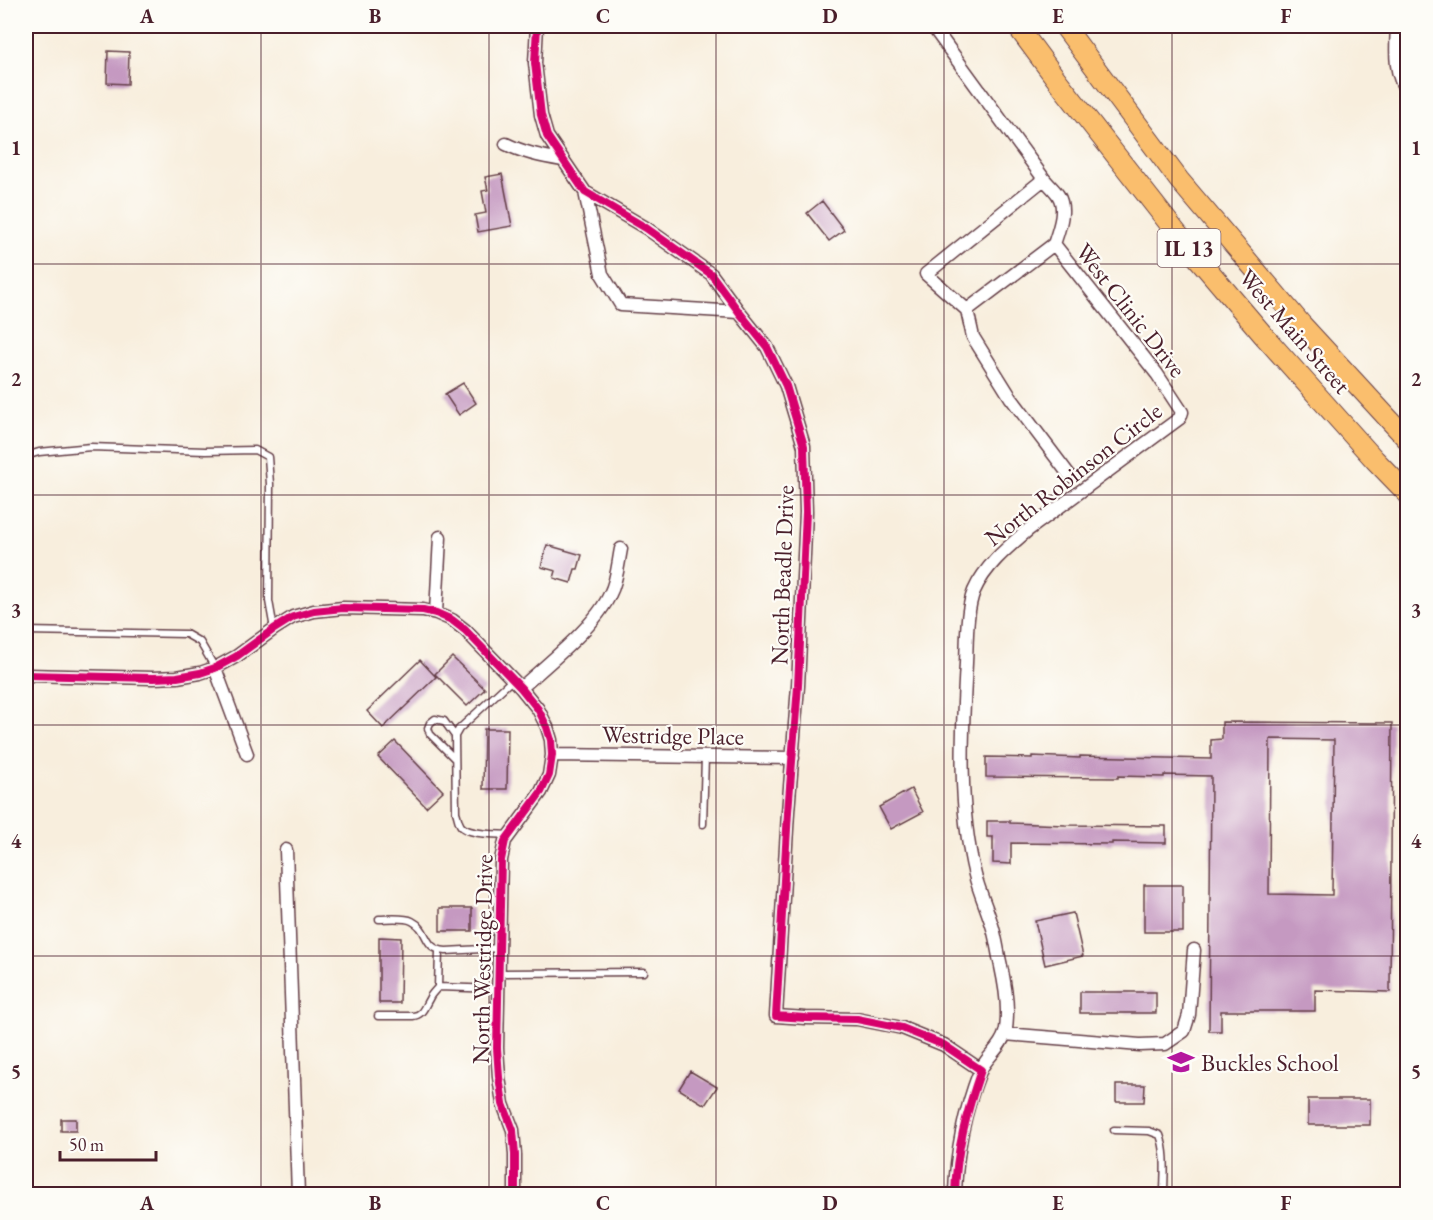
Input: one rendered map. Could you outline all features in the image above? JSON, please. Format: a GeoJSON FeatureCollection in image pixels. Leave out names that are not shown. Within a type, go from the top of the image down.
{"type":"FeatureCollection","features":[{"type":"Feature","properties":{"kind":"highway","name":"West Main Street"},"geometry":{"type":"LineString","coordinates":[[1017,26],[1179,236],[1264,337],[1407,494]]}},
{"type":"Feature","properties":{"kind":"highway","name":"West Main Street"},"geometry":{"type":"LineString","coordinates":[[1064,26],[1179,180],[1302,325],[1407,440]]}},
{"type":"Feature","properties":{"kind":"street","name":"North Beadle Drive"},"geometry":{"type":"LineString","coordinates":[[537,26],[535,63],[540,116],[547,135],[585,192],[646,228],[711,274],[767,347],[786,386],[804,446],[806,512],[798,686],[788,812],[777,1016],[857,1019],[902,1028],[944,1045],[981,1070]]}},
{"type":"Feature","properties":{"kind":"street","name":"West Clinic Drive"},"geometry":{"type":"LineString","coordinates":[[930,26],[1059,196],[1062,207],[1054,244],[1157,374],[1182,412]]}},
{"type":"Feature","properties":{"kind":"street"},"geometry":{"type":"LineString","coordinates":[[1397,26],[1396,63],[1399,78],[1407,93]]}},
{"type":"Feature","properties":{"kind":"street"},"geometry":{"type":"LineString","coordinates":[[506,144],[541,157],[563,160]]}},
{"type":"Feature","properties":{"kind":"street"},"geometry":{"type":"LineString","coordinates":[[1044,179],[926,274],[967,310],[973,336],[1006,390],[1070,476]]}},
{"type":"Feature","properties":{"kind":"street"},"geometry":{"type":"LineString","coordinates":[[585,192],[602,274],[621,305],[739,312]]}},
{"type":"Feature","properties":{"kind":"street"},"geometry":{"type":"LineString","coordinates":[[967,310],[1054,244]]}},
{"type":"Feature","properties":{"kind":"street","name":"North Robinson Circle"},"geometry":{"type":"LineString","coordinates":[[1005,1034],[1007,990],[993,925],[976,877],[968,844],[964,798],[965,676],[968,620],[974,592],[988,570],[1014,542],[1180,418],[1182,412]]}},
{"type":"Feature","properties":{"kind":"street"},"geometry":{"type":"LineString","coordinates":[[436,613],[440,537]]}},
{"type":"Feature","properties":{"kind":"street"},"geometry":{"type":"LineString","coordinates":[[517,684],[593,620],[611,593],[618,571],[621,549]]}},
{"type":"Feature","properties":{"kind":"street","name":"North Westridge Drive"},"geometry":{"type":"LineString","coordinates":[[274,628],[293,617],[329,609],[423,610],[436,613],[452,620],[465,630],[533,702],[547,727],[552,755],[549,775],[541,792],[503,845],[501,860],[497,1048],[503,1104],[513,1130],[515,1194]]}},
{"type":"Feature","properties":{"kind":"street"},"geometry":{"type":"LineString","coordinates":[[26,675],[153,678],[200,674],[237,656],[274,628]]}},
{"type":"Feature","properties":{"kind":"street"},"geometry":{"type":"LineString","coordinates":[[215,668],[248,754]]}},
{"type":"Feature","properties":{"kind":"street","name":"Westridge Place"},"geometry":{"type":"LineString","coordinates":[[552,755],[793,758]]}},
{"type":"Feature","properties":{"kind":"street"},"geometry":{"type":"LineString","coordinates":[[286,850],[298,1194]]}},
{"type":"Feature","properties":{"kind":"street"},"geometry":{"type":"LineString","coordinates":[[955,1194],[959,1147],[970,1102],[985,1061],[1000,1044],[1005,1034],[1140,1046],[1165,1044],[1184,1030],[1189,1015],[1194,950]]}},
{"type":"Feature","properties":{"kind":"lane"},"geometry":{"type":"LineString","coordinates":[[26,456],[39,452],[91,447],[205,451],[255,450],[268,457],[270,484],[269,601],[274,628]]}},
{"type":"Feature","properties":{"kind":"lane"},"geometry":{"type":"LineString","coordinates":[[26,631],[186,634],[200,642],[215,668]]}},
{"type":"Feature","properties":{"kind":"lane"},"geometry":{"type":"LineString","coordinates":[[510,835],[470,831],[463,828],[459,821],[456,812],[455,736],[459,729],[517,684]]}},
{"type":"Feature","properties":{"kind":"lane"},"geometry":{"type":"LineString","coordinates":[[455,736],[444,721],[435,719],[430,723],[428,728],[430,734],[455,759]]}},
{"type":"Feature","properties":{"kind":"lane"},"geometry":{"type":"LineString","coordinates":[[703,824],[705,757]]}},
{"type":"Feature","properties":{"kind":"lane"},"geometry":{"type":"LineString","coordinates":[[379,919],[411,920],[420,927],[433,948],[439,951],[500,948]]}},
{"type":"Feature","properties":{"kind":"lane"},"geometry":{"type":"LineString","coordinates":[[378,1016],[418,1015],[423,1011],[429,997],[438,987],[439,951]]}},
{"type":"Feature","properties":{"kind":"lane"},"geometry":{"type":"LineString","coordinates":[[499,973],[644,972]]}},
{"type":"Feature","properties":{"kind":"lane"},"geometry":{"type":"LineString","coordinates":[[438,987],[499,989]]}},
{"type":"Feature","properties":{"kind":"lane"},"geometry":{"type":"LineString","coordinates":[[1114,1130],[1149,1131],[1160,1135],[1164,1147],[1164,1194]]}},
{"type":"Feature","properties":{"kind":"building"},"geometry":{"type":"Polygon","coordinates":[[[108,51],[129,52],[128,84],[107,83],[108,51]]]}},
{"type":"Feature","properties":{"kind":"building"},"geometry":{"type":"Polygon","coordinates":[[[502,174],[512,226],[478,232],[475,215],[486,213],[482,191],[488,190],[485,177],[502,174]]]}},
{"type":"Feature","properties":{"kind":"building"},"geometry":{"type":"Polygon","coordinates":[[[822,201],[844,230],[829,241],[807,213],[822,201]]]}},
{"type":"Feature","properties":{"kind":"building"},"geometry":{"type":"Polygon","coordinates":[[[463,383],[476,403],[459,415],[445,394],[463,383]]]}},
{"type":"Feature","properties":{"kind":"building"},"geometry":{"type":"Polygon","coordinates":[[[547,545],[582,555],[571,583],[554,578],[556,571],[541,567],[547,545]]]}},
{"type":"Feature","properties":{"kind":"building"},"geometry":{"type":"Polygon","coordinates":[[[452,657],[485,689],[467,706],[435,674],[452,657]]]}},
{"type":"Feature","properties":{"kind":"building"},"geometry":{"type":"Polygon","coordinates":[[[420,660],[436,677],[383,728],[367,711],[420,660]]]}},
{"type":"Feature","properties":{"kind":"building"},"geometry":{"type":"Polygon","coordinates":[[[1222,722],[1392,723],[1390,992],[1315,990],[1315,1011],[1221,1011],[1221,1031],[1209,1031],[1211,776],[986,777],[986,757],[1080,758],[1080,756],[1211,759],[1211,740],[1222,739],[1222,722]],[[1270,739],[1269,894],[1332,895],[1334,740],[1270,739]]]}},
{"type":"Feature","properties":{"kind":"building"},"geometry":{"type":"Polygon","coordinates":[[[484,729],[508,729],[507,789],[483,789],[484,729]]]}},
{"type":"Feature","properties":{"kind":"building"},"geometry":{"type":"Polygon","coordinates":[[[395,741],[443,791],[426,807],[378,757],[395,741]]]}},
{"type":"Feature","properties":{"kind":"building"},"geometry":{"type":"Polygon","coordinates":[[[911,789],[923,812],[891,829],[879,807],[911,789]]]}},
{"type":"Feature","properties":{"kind":"building"},"geometry":{"type":"Polygon","coordinates":[[[987,821],[1065,825],[1166,826],[1166,843],[1011,843],[1011,864],[993,863],[993,837],[987,837],[987,821]]]}},
{"type":"Feature","properties":{"kind":"building"},"geometry":{"type":"Polygon","coordinates":[[[1144,885],[1183,885],[1183,932],[1144,932],[1144,885]]]}},
{"type":"Feature","properties":{"kind":"building"},"geometry":{"type":"Polygon","coordinates":[[[440,908],[472,908],[472,931],[440,931],[440,908]]]}},
{"type":"Feature","properties":{"kind":"building"},"geometry":{"type":"Polygon","coordinates":[[[1073,913],[1083,956],[1045,965],[1035,921],[1073,913]]]}},
{"type":"Feature","properties":{"kind":"building"},"geometry":{"type":"Polygon","coordinates":[[[379,937],[401,938],[400,1003],[379,1003],[379,937]]]}},
{"type":"Feature","properties":{"kind":"building"},"geometry":{"type":"Polygon","coordinates":[[[1080,992],[1156,992],[1156,1013],[1080,1013],[1080,992]]]}},
{"type":"Feature","properties":{"kind":"building"},"geometry":{"type":"Polygon","coordinates":[[[690,1071],[717,1087],[705,1105],[679,1089],[690,1071]]]}},
{"type":"Feature","properties":{"kind":"building"},"geometry":{"type":"Polygon","coordinates":[[[1116,1085],[1145,1085],[1144,1102],[1116,1102],[1116,1085]]]}},
{"type":"Feature","properties":{"kind":"building"},"geometry":{"type":"Polygon","coordinates":[[[1308,1099],[1370,1099],[1370,1125],[1308,1125],[1308,1099]]]}},
{"type":"Feature","properties":{"kind":"building"},"geometry":{"type":"Polygon","coordinates":[[[61,1119],[76,1119],[76,1131],[61,1131],[61,1119]]]}},
{"type":"Feature","properties":{"kind":"cycle path"},"geometry":{"type":"LineString","coordinates":[[537,26],[535,63],[541,115],[547,136],[585,192],[646,228],[711,274],[767,347],[786,386],[804,446],[806,512],[798,686],[776,1016],[857,1019],[902,1028],[944,1045],[981,1070],[963,1131],[955,1194]]}},
{"type":"Feature","properties":{"kind":"cycle path"},"geometry":{"type":"LineString","coordinates":[[26,675],[177,677],[215,668],[237,656],[293,617],[314,611],[343,608],[423,610],[452,620],[465,630],[521,688],[538,709],[547,727],[552,755],[549,775],[541,792],[505,841],[501,860],[497,1048],[503,1104],[513,1130],[515,1194]]}},
{"type":"Feature","properties":{"kind":"place","name":"Buckles School"},"geometry":{"type":"Point","coordinates":[1181,1062]}}]}
